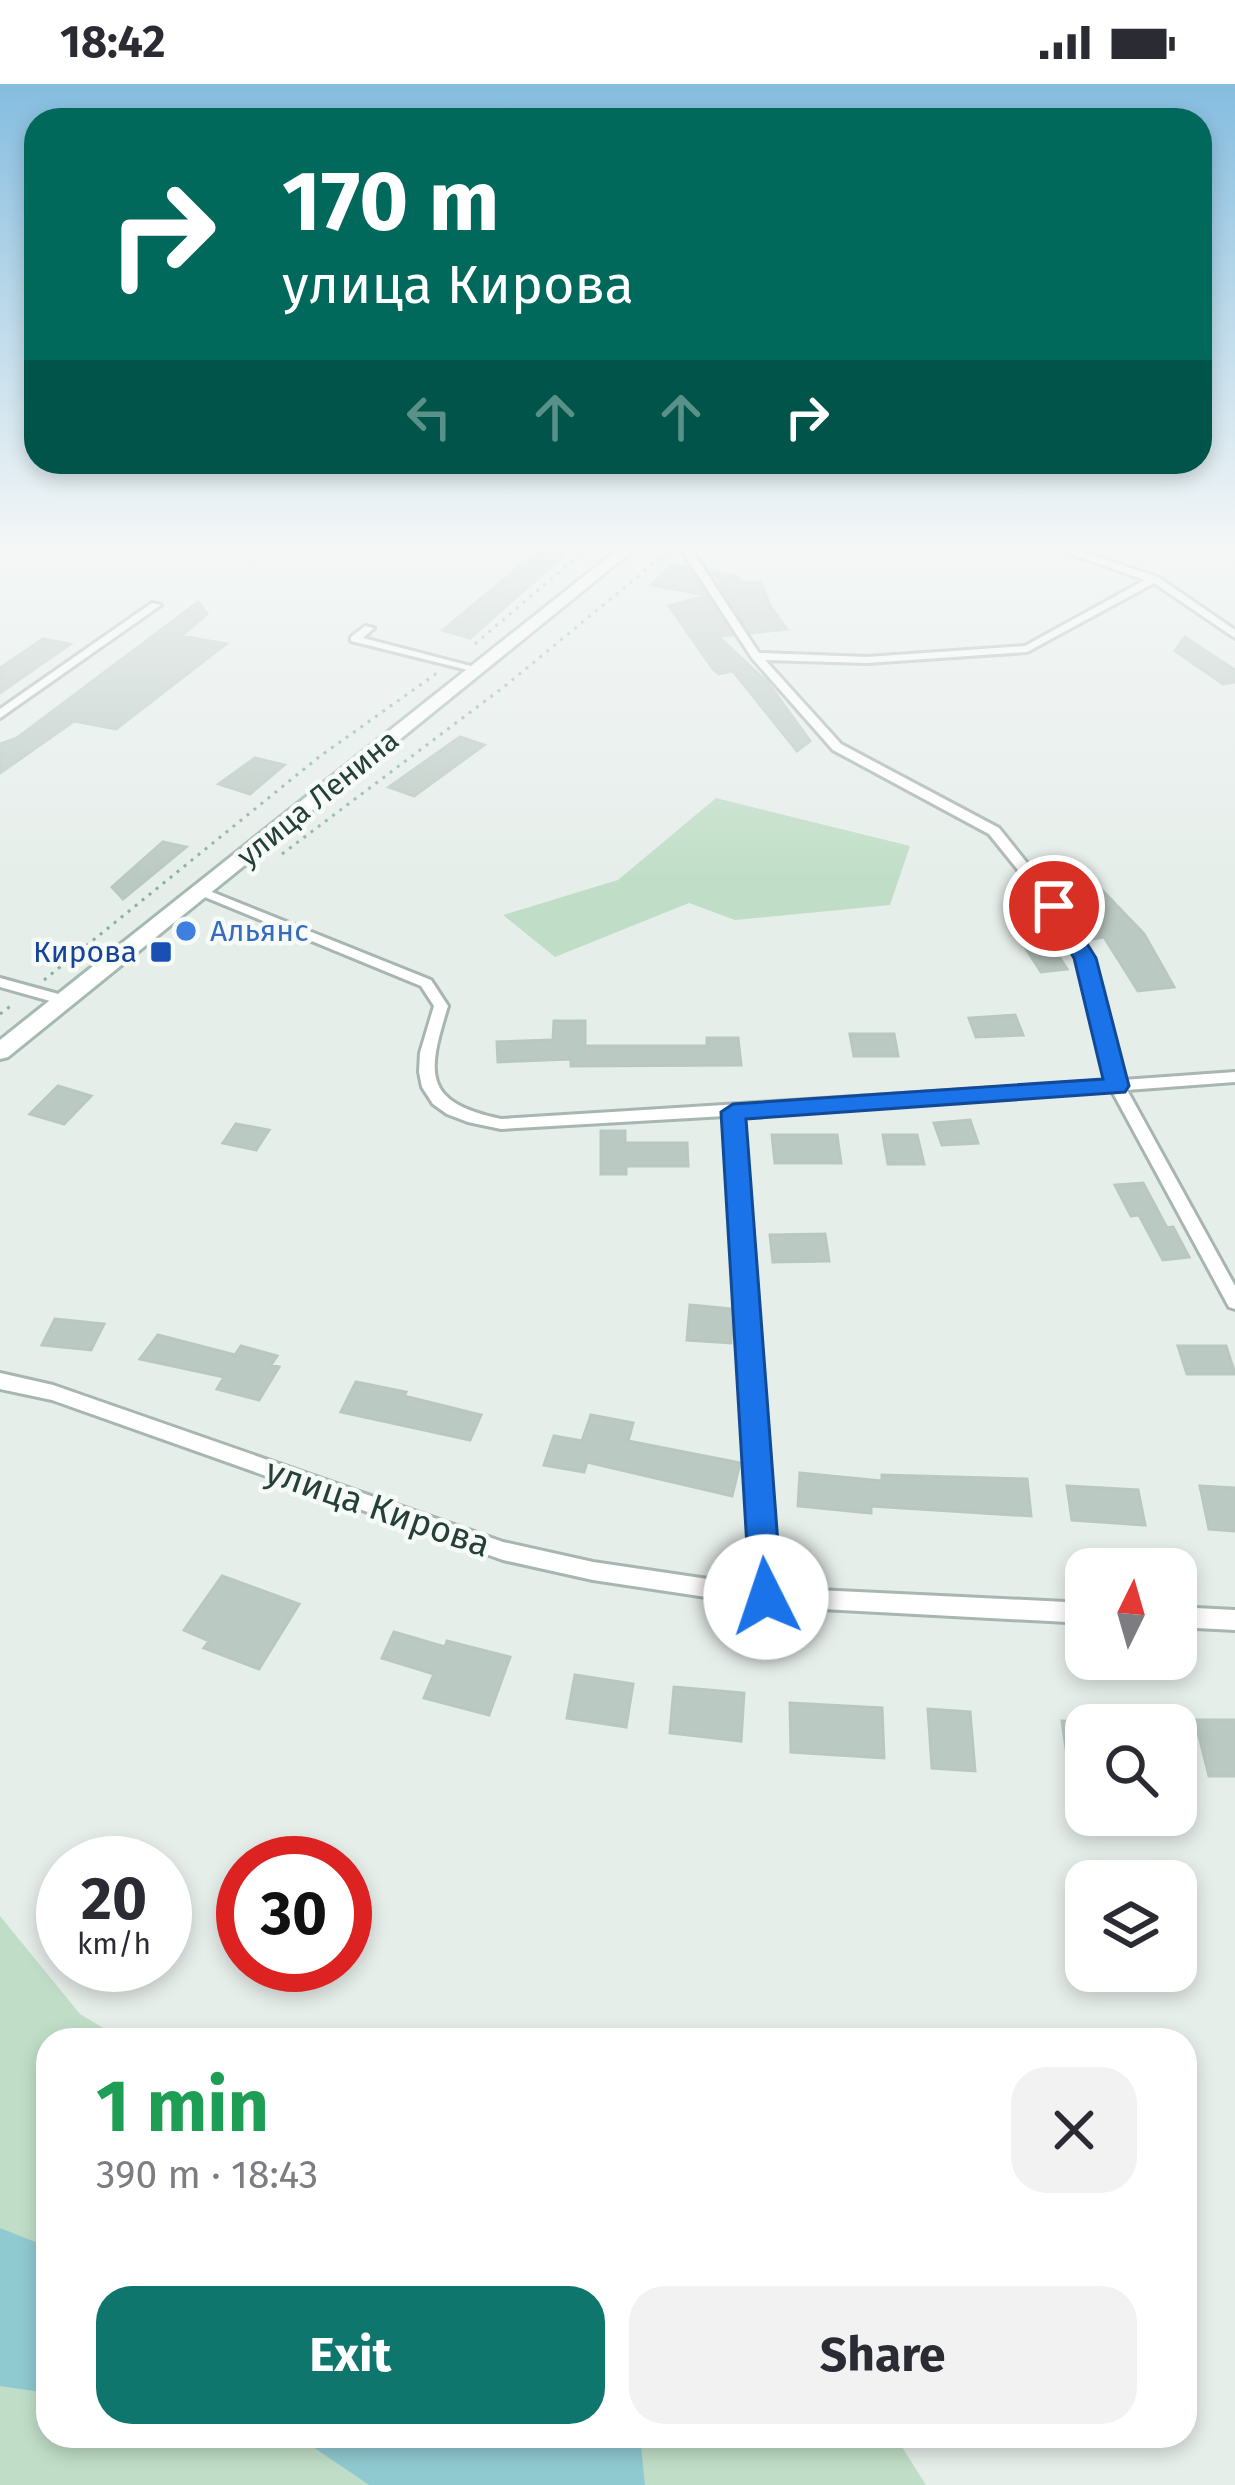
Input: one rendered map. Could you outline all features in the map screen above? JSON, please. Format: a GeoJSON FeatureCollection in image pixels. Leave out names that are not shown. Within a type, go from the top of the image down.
{"type":"FeatureCollection","features":[{"type":"Feature","properties":{"kind":"main road","name":"улица Ленина"},"geometry":{"type":"LineString","coordinates":[[0,1052],[494,655]]}},
{"type":"Feature","properties":{"kind":"street"},"geometry":{"type":"LineString","coordinates":[[0,715],[85,655]]}},
{"type":"Feature","properties":{"kind":"street"},"geometry":{"type":"LineString","coordinates":[[421,655],[476,669]]}},
{"type":"Feature","properties":{"kind":"street"},"geometry":{"type":"LineString","coordinates":[[756,656],[867,660],[939,655]]}},
{"type":"Feature","properties":{"kind":"street"},"geometry":{"type":"LineString","coordinates":[[756,656],[836,747],[994,831],[1054,906],[1085,958],[1117,1086],[1235,1302]]}},
{"type":"Feature","properties":{"kind":"street"},"geometry":{"type":"LineString","coordinates":[[202,893],[426,983],[441,1006],[423,1058],[430,1088],[459,1118],[501,1124],[733,1112],[1235,1077]]}},
{"type":"Feature","properties":{"kind":"street"},"geometry":{"type":"LineString","coordinates":[[0,982],[68,1001]]}},
{"type":"Feature","properties":{"kind":"street"},"geometry":{"type":"LineString","coordinates":[[733,1112],[766,1597]]}},
{"type":"Feature","properties":{"kind":"street","name":"улица Кирова"},"geometry":{"type":"LineString","coordinates":[[0,1381],[53,1394],[503,1551],[593,1571],[766,1597],[1065,1612]]}},
{"type":"Feature","properties":{"kind":"street"},"geometry":{"type":"LineString","coordinates":[[1197,1618],[1235,1620]]}},
{"type":"Feature","properties":{"kind":"path"},"geometry":{"type":"LineString","coordinates":[[0,1014],[320,757],[462,655]]}},
{"type":"Feature","properties":{"kind":"path"},"geometry":{"type":"LineString","coordinates":[[277,857],[543,655]]}},
{"type":"Feature","properties":{"kind":"green space"},"geometry":{"type":"Polygon","coordinates":[[[716,798],[910,846],[890,905],[735,920],[689,903],[555,957],[503,915],[618,880],[716,798]]]}},
{"type":"Feature","properties":{"kind":"green space"},"geometry":{"type":"Polygon","coordinates":[[[0,1916],[36,1960],[36,1992],[62,1992],[80,2014],[103,2028],[36,2028],[36,2448],[903,2448],[926,2485],[0,2485],[0,1916]]]}},
{"type":"Feature","properties":{"kind":"water"},"geometry":{"type":"Polygon","coordinates":[[[0,2228],[36,2242],[36,2391],[0,2386],[0,2228]]]}},
{"type":"Feature","properties":{"kind":"water"},"geometry":{"type":"Polygon","coordinates":[[[315,2448],[641,2448],[645,2485],[369,2485],[315,2448]]]}},
{"type":"Feature","properties":{"kind":"building"},"geometry":{"type":"Polygon","coordinates":[[[19,655],[54,655],[0,693],[0,668],[19,655]]]}},
{"type":"Feature","properties":{"kind":"building"},"geometry":{"type":"Polygon","coordinates":[[[127,655],[212,655],[116,729],[74,721],[0,773],[0,744],[17,738],[127,655]]]}},
{"type":"Feature","properties":{"kind":"building"},"geometry":{"type":"Polygon","coordinates":[[[703,655],[738,655],[768,683],[810,741],[797,751],[733,671],[719,674],[703,655]]]}},
{"type":"Feature","properties":{"kind":"building"},"geometry":{"type":"Polygon","coordinates":[[[1181,655],[1212,655],[1235,670],[1235,682],[1223,684],[1181,655]]]}},
{"type":"Feature","properties":{"kind":"building"},"geometry":{"type":"Polygon","coordinates":[[[460,737],[484,745],[414,796],[389,787],[460,737]]]}},
{"type":"Feature","properties":{"kind":"building"},"geometry":{"type":"Polygon","coordinates":[[[255,758],[284,765],[250,794],[219,784],[255,758]]]}},
{"type":"Feature","properties":{"kind":"building"},"geometry":{"type":"Polygon","coordinates":[[[163,842],[186,847],[123,899],[112,887],[163,842]]]}},
{"type":"Feature","properties":{"kind":"building"},"geometry":{"type":"Polygon","coordinates":[[[1099,887],[1144,934],[1174,987],[1138,991],[1104,937],[1086,940],[1076,923],[1095,916],[1074,892],[1099,887]]]}},
{"type":"Feature","properties":{"kind":"building"},"geometry":{"type":"Polygon","coordinates":[[[1054,927],[1064,944],[1052,946],[1067,969],[1041,972],[1016,933],[1054,927]]]}},
{"type":"Feature","properties":{"kind":"building"},"geometry":{"type":"Polygon","coordinates":[[[1015,1015],[1023,1035],[976,1037],[969,1018],[1015,1015]]]}},
{"type":"Feature","properties":{"kind":"building"},"geometry":{"type":"Polygon","coordinates":[[[554,1021],[585,1021],[585,1046],[707,1046],[707,1038],[738,1038],[741,1065],[571,1066],[571,1059],[498,1062],[497,1042],[553,1040],[554,1021]]]}},
{"type":"Feature","properties":{"kind":"building"},"geometry":{"type":"Polygon","coordinates":[[[850,1034],[894,1034],[898,1056],[854,1056],[850,1034]]]}},
{"type":"Feature","properties":{"kind":"building"},"geometry":{"type":"Polygon","coordinates":[[[58,1086],[91,1096],[64,1124],[30,1114],[58,1086]]]}},
{"type":"Feature","properties":{"kind":"building"},"geometry":{"type":"Polygon","coordinates":[[[970,1120],[978,1143],[942,1145],[934,1123],[970,1120]]]}},
{"type":"Feature","properties":{"kind":"building"},"geometry":{"type":"Polygon","coordinates":[[[236,1124],[269,1130],[256,1150],[223,1143],[236,1124]]]}},
{"type":"Feature","properties":{"kind":"building"},"geometry":{"type":"Polygon","coordinates":[[[601,1131],[625,1131],[625,1143],[687,1143],[688,1166],[626,1166],[626,1174],[601,1174],[601,1131]]]}},
{"type":"Feature","properties":{"kind":"building"},"geometry":{"type":"Polygon","coordinates":[[[772,1135],[837,1135],[841,1163],[775,1163],[772,1135]]]}},
{"type":"Feature","properties":{"kind":"building"},"geometry":{"type":"Polygon","coordinates":[[[883,1135],[917,1135],[924,1164],[888,1164],[883,1135]]]}},
{"type":"Feature","properties":{"kind":"building"},"geometry":{"type":"Polygon","coordinates":[[[1143,1183],[1189,1257],[1163,1260],[1139,1215],[1131,1216],[1115,1185],[1143,1183]]]}},
{"type":"Feature","properties":{"kind":"building"},"geometry":{"type":"Polygon","coordinates":[[[825,1234],[829,1261],[773,1262],[770,1235],[825,1234]]]}},
{"type":"Feature","properties":{"kind":"building"},"geometry":{"type":"Polygon","coordinates":[[[690,1305],[733,1309],[731,1343],[687,1340],[690,1305]]]}},
{"type":"Feature","properties":{"kind":"building"},"geometry":{"type":"Polygon","coordinates":[[[55,1319],[104,1324],[91,1350],[42,1345],[55,1319]]]}},
{"type":"Feature","properties":{"kind":"building"},"geometry":{"type":"Polygon","coordinates":[[[158,1335],[235,1355],[241,1346],[277,1356],[271,1365],[279,1367],[259,1400],[217,1389],[224,1377],[140,1359],[158,1335]]]}},
{"type":"Feature","properties":{"kind":"building"},"geometry":{"type":"Polygon","coordinates":[[[1178,1346],[1226,1346],[1235,1374],[1187,1374],[1178,1346]]]}},
{"type":"Feature","properties":{"kind":"building"},"geometry":{"type":"Polygon","coordinates":[[[356,1382],[481,1415],[470,1440],[341,1412],[356,1382]]]}},
{"type":"Feature","properties":{"kind":"building"},"geometry":{"type":"Polygon","coordinates":[[[591,1415],[633,1423],[628,1441],[740,1463],[732,1496],[587,1462],[584,1472],[544,1465],[554,1436],[582,1441],[591,1415]]]}},
{"type":"Feature","properties":{"kind":"building"},"geometry":{"type":"Polygon","coordinates":[[[800,1473],[882,1481],[882,1475],[1027,1479],[1031,1516],[871,1506],[871,1513],[798,1506],[800,1473]]]}},
{"type":"Feature","properties":{"kind":"building"},"geometry":{"type":"Polygon","coordinates":[[[1067,1486],[1138,1490],[1145,1525],[1072,1520],[1067,1486]]]}},
{"type":"Feature","properties":{"kind":"building"},"geometry":{"type":"Polygon","coordinates":[[[1200,1486],[1235,1488],[1235,1531],[1209,1529],[1200,1486]]]}},
{"type":"Feature","properties":{"kind":"building"},"geometry":{"type":"Polygon","coordinates":[[[222,1576],[299,1604],[259,1669],[204,1648],[209,1641],[184,1630],[222,1576]]]}},
{"type":"Feature","properties":{"kind":"building"},"geometry":{"type":"Polygon","coordinates":[[[394,1632],[445,1647],[447,1641],[510,1657],[489,1715],[424,1698],[434,1674],[382,1658],[394,1632]]]}},
{"type":"Feature","properties":{"kind":"building"},"geometry":{"type":"Polygon","coordinates":[[[575,1675],[633,1684],[626,1727],[567,1718],[575,1675]]]}},
{"type":"Feature","properties":{"kind":"building"},"geometry":{"type":"Polygon","coordinates":[[[674,1687],[744,1693],[741,1741],[670,1733],[674,1687]]]}},
{"type":"Feature","properties":{"kind":"building"},"geometry":{"type":"Polygon","coordinates":[[[790,1703],[882,1708],[884,1758],[791,1752],[790,1703]]]}},
{"type":"Feature","properties":{"kind":"building"},"geometry":{"type":"Polygon","coordinates":[[[928,1709],[970,1712],[975,1771],[932,1768],[928,1709]]]}},
{"type":"Feature","properties":{"kind":"building"},"geometry":{"type":"Polygon","coordinates":[[[1197,1720],[1235,1720],[1235,1776],[1209,1776],[1197,1720]]]}},
{"type":"Feature","properties":{"kind":"place","name":"Альянс"},"geometry":{"type":"Point","coordinates":[186,931]}},
{"type":"Feature","properties":{"kind":"place","name":"Кирова"},"geometry":{"type":"Point","coordinates":[161,952]}},
{"type":"Feature","properties":{"kind":"route"},"geometry":{"type":"LineString","coordinates":[[766,1597],[733,1112],[1117,1086],[1085,958],[1054,906]]}}]}
